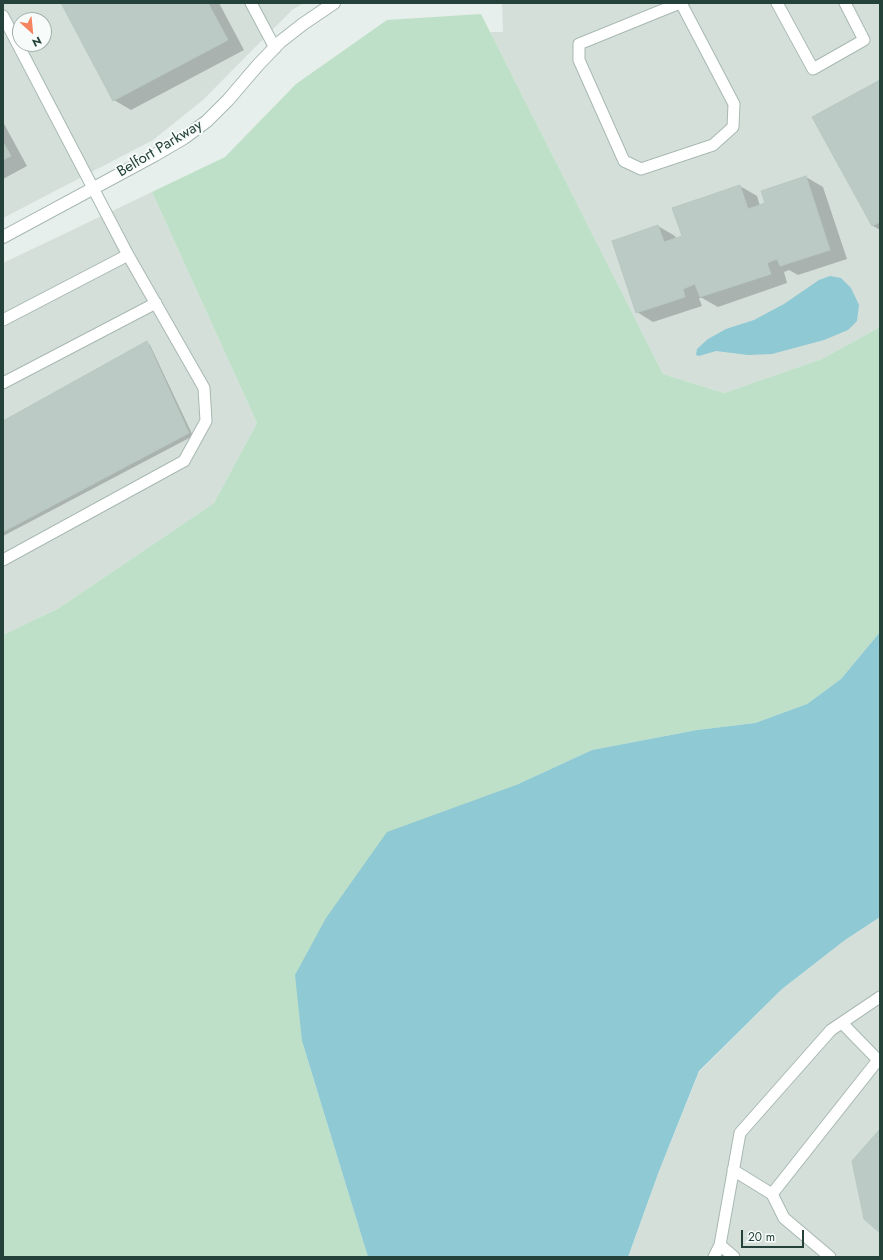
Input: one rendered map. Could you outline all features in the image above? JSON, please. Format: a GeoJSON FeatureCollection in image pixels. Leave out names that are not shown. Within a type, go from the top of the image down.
{"type":"FeatureCollection","features":[{"type":"Feature","properties":{"kind":"street","name":"Belfort Parkway"},"geometry":{"type":"LineString","coordinates":[[3,237],[184,138],[207,121],[228,100],[280,42],[334,3]]}},
{"type":"Feature","properties":{"kind":"lane"},"geometry":{"type":"LineString","coordinates":[[251,3],[275,48]]}},
{"type":"Feature","properties":{"kind":"lane"},"geometry":{"type":"LineString","coordinates":[[681,3],[734,104],[734,127],[713,145],[641,169],[624,161],[579,60],[579,44],[681,3]]}},
{"type":"Feature","properties":{"kind":"lane"},"geometry":{"type":"LineString","coordinates":[[777,3],[813,69],[864,40],[845,3]]}},
{"type":"Feature","properties":{"kind":"lane"},"geometry":{"type":"LineString","coordinates":[[3,16],[128,254],[204,388],[206,421],[184,461],[3,560]]}},
{"type":"Feature","properties":{"kind":"lane"},"geometry":{"type":"LineString","coordinates":[[3,320],[128,254]]}},
{"type":"Feature","properties":{"kind":"lane"},"geometry":{"type":"LineString","coordinates":[[3,382],[156,303]]}},
{"type":"Feature","properties":{"kind":"lane"},"geometry":{"type":"LineString","coordinates":[[714,1257],[720,1245],[740,1133],[831,1030],[880,997]]}},
{"type":"Feature","properties":{"kind":"lane"},"geometry":{"type":"LineString","coordinates":[[772,1194],[878,1060],[842,1023]]}},
{"type":"Feature","properties":{"kind":"lane"},"geometry":{"type":"LineString","coordinates":[[734,1170],[772,1194],[784,1218],[830,1257]]}},
{"type":"Feature","properties":{"kind":"lane"},"geometry":{"type":"LineString","coordinates":[[720,1245],[734,1257]]}},
{"type":"Feature","properties":{"kind":"shaded area"},"geometry":{"type":"Polygon","coordinates":[[[3,3],[304,3],[292,10],[203,100],[153,140],[3,218],[3,3]]]}},
{"type":"Feature","properties":{"kind":"shaded area"},"geometry":{"type":"Polygon","coordinates":[[[502,3],[880,3],[880,327],[822,359],[724,393],[663,374],[490,32],[503,32],[502,3]]]}},
{"type":"Feature","properties":{"kind":"shaded area"},"geometry":{"type":"Polygon","coordinates":[[[152,192],[257,423],[214,503],[59,608],[3,635],[3,263],[152,192]]]}},
{"type":"Feature","properties":{"kind":"shaded area"},"geometry":{"type":"Polygon","coordinates":[[[880,917],[880,1257],[628,1257],[659,1171],[699,1072],[782,989],[845,940],[880,917]]]}},
{"type":"Feature","properties":{"kind":"green space"},"geometry":{"type":"Polygon","coordinates":[[[481,14],[663,374],[724,393],[822,359],[880,327],[880,632],[841,679],[807,704],[755,723],[697,730],[592,750],[516,785],[302,1041],[368,1257],[3,1257],[3,635],[59,608],[214,503],[257,423],[152,192],[225,157],[296,84],[387,20],[481,14]]]}},
{"type":"Feature","properties":{"kind":"water"},"geometry":{"type":"Polygon","coordinates":[[[830,276],[841,278],[851,288],[859,305],[857,321],[848,330],[824,340],[772,354],[748,355],[716,351],[699,356],[696,355],[697,349],[708,339],[726,329],[754,320],[784,304],[819,280],[830,276]]]}},
{"type":"Feature","properties":{"kind":"water"},"geometry":{"type":"Polygon","coordinates":[[[880,632],[880,917],[845,940],[782,989],[699,1071],[659,1171],[628,1257],[368,1257],[302,1041],[295,975],[326,918],[387,832],[516,785],[592,750],[697,730],[755,723],[807,704],[841,679],[880,632]]]}},
{"type":"Feature","properties":{"kind":"building"},"geometry":{"type":"Polygon","coordinates":[[[61,3],[208,3],[228,40],[113,101],[61,3]]]}},
{"type":"Feature","properties":{"kind":"building"},"geometry":{"type":"Polygon","coordinates":[[[880,80],[880,222],[872,226],[812,117],[880,80]]]}},
{"type":"Feature","properties":{"kind":"building"},"geometry":{"type":"Polygon","coordinates":[[[3,142],[11,156],[3,160],[3,142]]]}},
{"type":"Feature","properties":{"kind":"building"},"geometry":{"type":"Polygon","coordinates":[[[806,176],[830,250],[780,266],[777,259],[767,263],[771,274],[700,297],[695,284],[683,289],[685,297],[636,313],[612,241],[658,225],[664,242],[682,236],[672,208],[740,185],[748,209],[765,203],[761,191],[806,176]]]}},
{"type":"Feature","properties":{"kind":"building"},"geometry":{"type":"Polygon","coordinates":[[[147,341],[189,433],[3,532],[3,421],[147,341]]]}},
{"type":"Feature","properties":{"kind":"building"},"geometry":{"type":"Polygon","coordinates":[[[880,1129],[880,1233],[864,1219],[852,1161],[880,1129]]]}}]}
